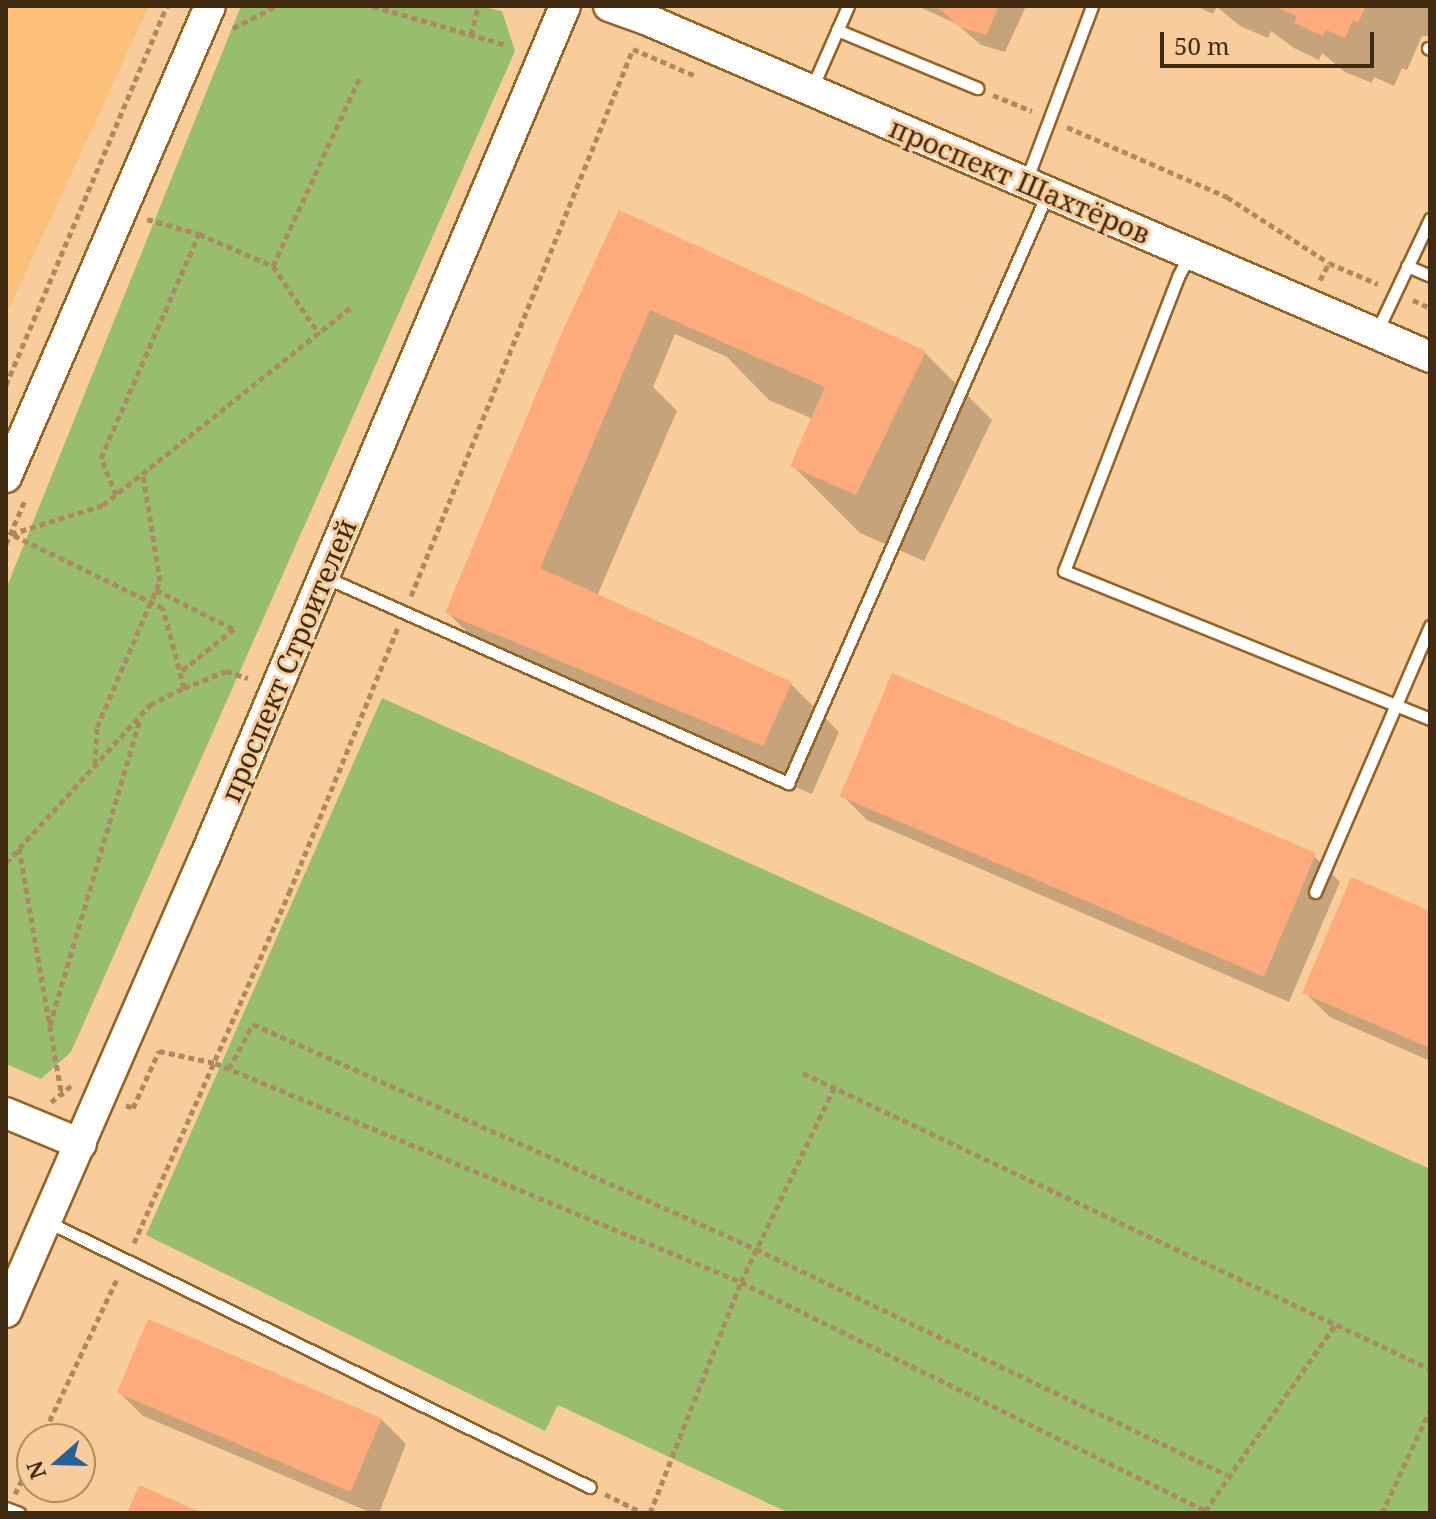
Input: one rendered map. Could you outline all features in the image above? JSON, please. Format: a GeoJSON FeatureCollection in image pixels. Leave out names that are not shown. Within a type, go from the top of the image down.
{"type":"FeatureCollection","features":[{"type":"Feature","properties":{"kind":"main road"},"geometry":{"type":"LineString","coordinates":[[6,477],[210,6]]}},
{"type":"Feature","properties":{"kind":"main road","name":"проспект Строителей"},"geometry":{"type":"LineString","coordinates":[[6,1312],[104,1093],[565,6]]}},
{"type":"Feature","properties":{"kind":"main road","name":"проспект Шахтёров"},"geometry":{"type":"LineString","coordinates":[[609,6],[1191,252],[1430,357]]}},
{"type":"Feature","properties":{"kind":"main road"},"geometry":{"type":"LineString","coordinates":[[6,1113],[81,1144]]}},
{"type":"Feature","properties":{"kind":"lane"},"geometry":{"type":"LineString","coordinates":[[810,90],[848,6]]}},
{"type":"Feature","properties":{"kind":"lane"},"geometry":{"type":"LineString","coordinates":[[323,577],[788,783],[1037,187],[1051,120],[1092,6]]}},
{"type":"Feature","properties":{"kind":"lane"},"geometry":{"type":"LineString","coordinates":[[837,30],[977,88]]}},
{"type":"Feature","properties":{"kind":"lane"},"geometry":{"type":"LineString","coordinates":[[1375,335],[1430,219]]}},
{"type":"Feature","properties":{"kind":"lane"},"geometry":{"type":"LineString","coordinates":[[1191,252],[1178,277],[1064,571],[1430,719]]}},
{"type":"Feature","properties":{"kind":"lane"},"geometry":{"type":"LineString","coordinates":[[1407,266],[1430,276]]}},
{"type":"Feature","properties":{"kind":"lane"},"geometry":{"type":"LineString","coordinates":[[1315,892],[1430,626]]}},
{"type":"Feature","properties":{"kind":"lane"},"geometry":{"type":"LineString","coordinates":[[47,1222],[590,1487]]}},
{"type":"Feature","properties":{"kind":"path"},"geometry":{"type":"LineString","coordinates":[[6,385],[167,6]]}},
{"type":"Feature","properties":{"kind":"path"},"geometry":{"type":"LineString","coordinates":[[233,28],[277,6]]}},
{"type":"Feature","properties":{"kind":"path"},"geometry":{"type":"LineString","coordinates":[[373,6],[506,45]]}},
{"type":"Feature","properties":{"kind":"path"},"geometry":{"type":"LineString","coordinates":[[471,35],[478,6]]}},
{"type":"Feature","properties":{"kind":"path"},"geometry":{"type":"LineString","coordinates":[[49,1423],[215,1063],[404,613],[633,49]]}},
{"type":"Feature","properties":{"kind":"path"},"geometry":{"type":"LineString","coordinates":[[273,266],[359,79]]}},
{"type":"Feature","properties":{"kind":"path"},"geometry":{"type":"LineString","coordinates":[[977,88],[1227,197],[1329,263],[1395,292]]}},
{"type":"Feature","properties":{"kind":"path"},"geometry":{"type":"LineString","coordinates":[[116,495],[101,458],[199,234],[273,266],[319,334]]}},
{"type":"Feature","properties":{"kind":"path"},"geometry":{"type":"LineString","coordinates":[[184,688],[163,608],[11,534],[103,505],[352,306]]}},
{"type":"Feature","properties":{"kind":"path"},"geometry":{"type":"LineString","coordinates":[[95,765],[97,727],[160,581],[143,475]]}},
{"type":"Feature","properties":{"kind":"path"},"geometry":{"type":"LineString","coordinates":[[156,590],[234,629],[180,672]]}},
{"type":"Feature","properties":{"kind":"path"},"geometry":{"type":"LineString","coordinates":[[6,863],[150,705],[226,671],[248,678]]}},
{"type":"Feature","properties":{"kind":"path"},"geometry":{"type":"LineString","coordinates":[[50,1025],[142,714]]}},
{"type":"Feature","properties":{"kind":"path"},"geometry":{"type":"LineString","coordinates":[[19,848],[62,1097]]}},
{"type":"Feature","properties":{"kind":"path"},"geometry":{"type":"LineString","coordinates":[[229,1069],[253,1024],[756,1249],[1227,1475]]}},
{"type":"Feature","properties":{"kind":"path"},"geometry":{"type":"LineString","coordinates":[[45,1105],[62,1097],[75,1082],[133,1108],[159,1051],[215,1063],[741,1282],[1207,1512],[1227,1475],[1336,1324]]}},
{"type":"Feature","properties":{"kind":"path"},"geometry":{"type":"LineString","coordinates":[[803,1073],[1430,1369]]}},
{"type":"Feature","properties":{"kind":"path"},"geometry":{"type":"LineString","coordinates":[[650,1513],[741,1282],[834,1088]]}},
{"type":"Feature","properties":{"kind":"path"},"geometry":{"type":"LineString","coordinates":[[1382,1513],[1430,1410]]}},
{"type":"Feature","properties":{"kind":"path"},"geometry":{"type":"LineString","coordinates":[[590,1487],[643,1513]]}},
{"type":"Feature","properties":{"kind":"shaded area"},"geometry":{"type":"Polygon","coordinates":[[[6,6],[149,6],[6,315],[6,6]]]}},
{"type":"Feature","properties":{"kind":"green space"},"geometry":{"type":"Polygon","coordinates":[[[241,6],[478,6],[502,11],[515,51],[71,1052],[41,1079],[6,1064],[6,589],[241,6]]]}},
{"type":"Feature","properties":{"kind":"green space"},"geometry":{"type":"Polygon","coordinates":[[[382,698],[1430,1169],[1430,1513],[789,1513],[558,1405],[545,1431],[146,1235],[382,698]]]}},
{"type":"Feature","properties":{"kind":"building"},"geometry":{"type":"Polygon","coordinates":[[[936,6],[999,6],[986,35],[960,27],[936,6]]]}},
{"type":"Feature","properties":{"kind":"building"},"geometry":{"type":"Polygon","coordinates":[[[1273,6],[1366,6],[1358,23],[1353,20],[1345,38],[1326,30],[1323,36],[1294,23],[1297,16],[1273,6]]]}},
{"type":"Feature","properties":{"kind":"building"},"geometry":{"type":"Polygon","coordinates":[[[619,210],[926,351],[856,495],[790,466],[825,387],[650,310],[540,568],[792,682],[763,746],[445,613],[563,330],[619,210]]]}},
{"type":"Feature","properties":{"kind":"building"},"geometry":{"type":"Polygon","coordinates":[[[892,673],[1316,853],[1264,976],[840,796],[892,673]]]}},
{"type":"Feature","properties":{"kind":"building"},"geometry":{"type":"Polygon","coordinates":[[[1351,877],[1430,911],[1430,1048],[1302,993],[1351,877]]]}},
{"type":"Feature","properties":{"kind":"building"},"geometry":{"type":"Polygon","coordinates":[[[148,1319],[382,1418],[351,1492],[117,1393],[148,1319]]]}},
{"type":"Feature","properties":{"kind":"building"},"geometry":{"type":"Polygon","coordinates":[[[139,1485],[203,1513],[127,1513],[139,1485]]]}}]}
